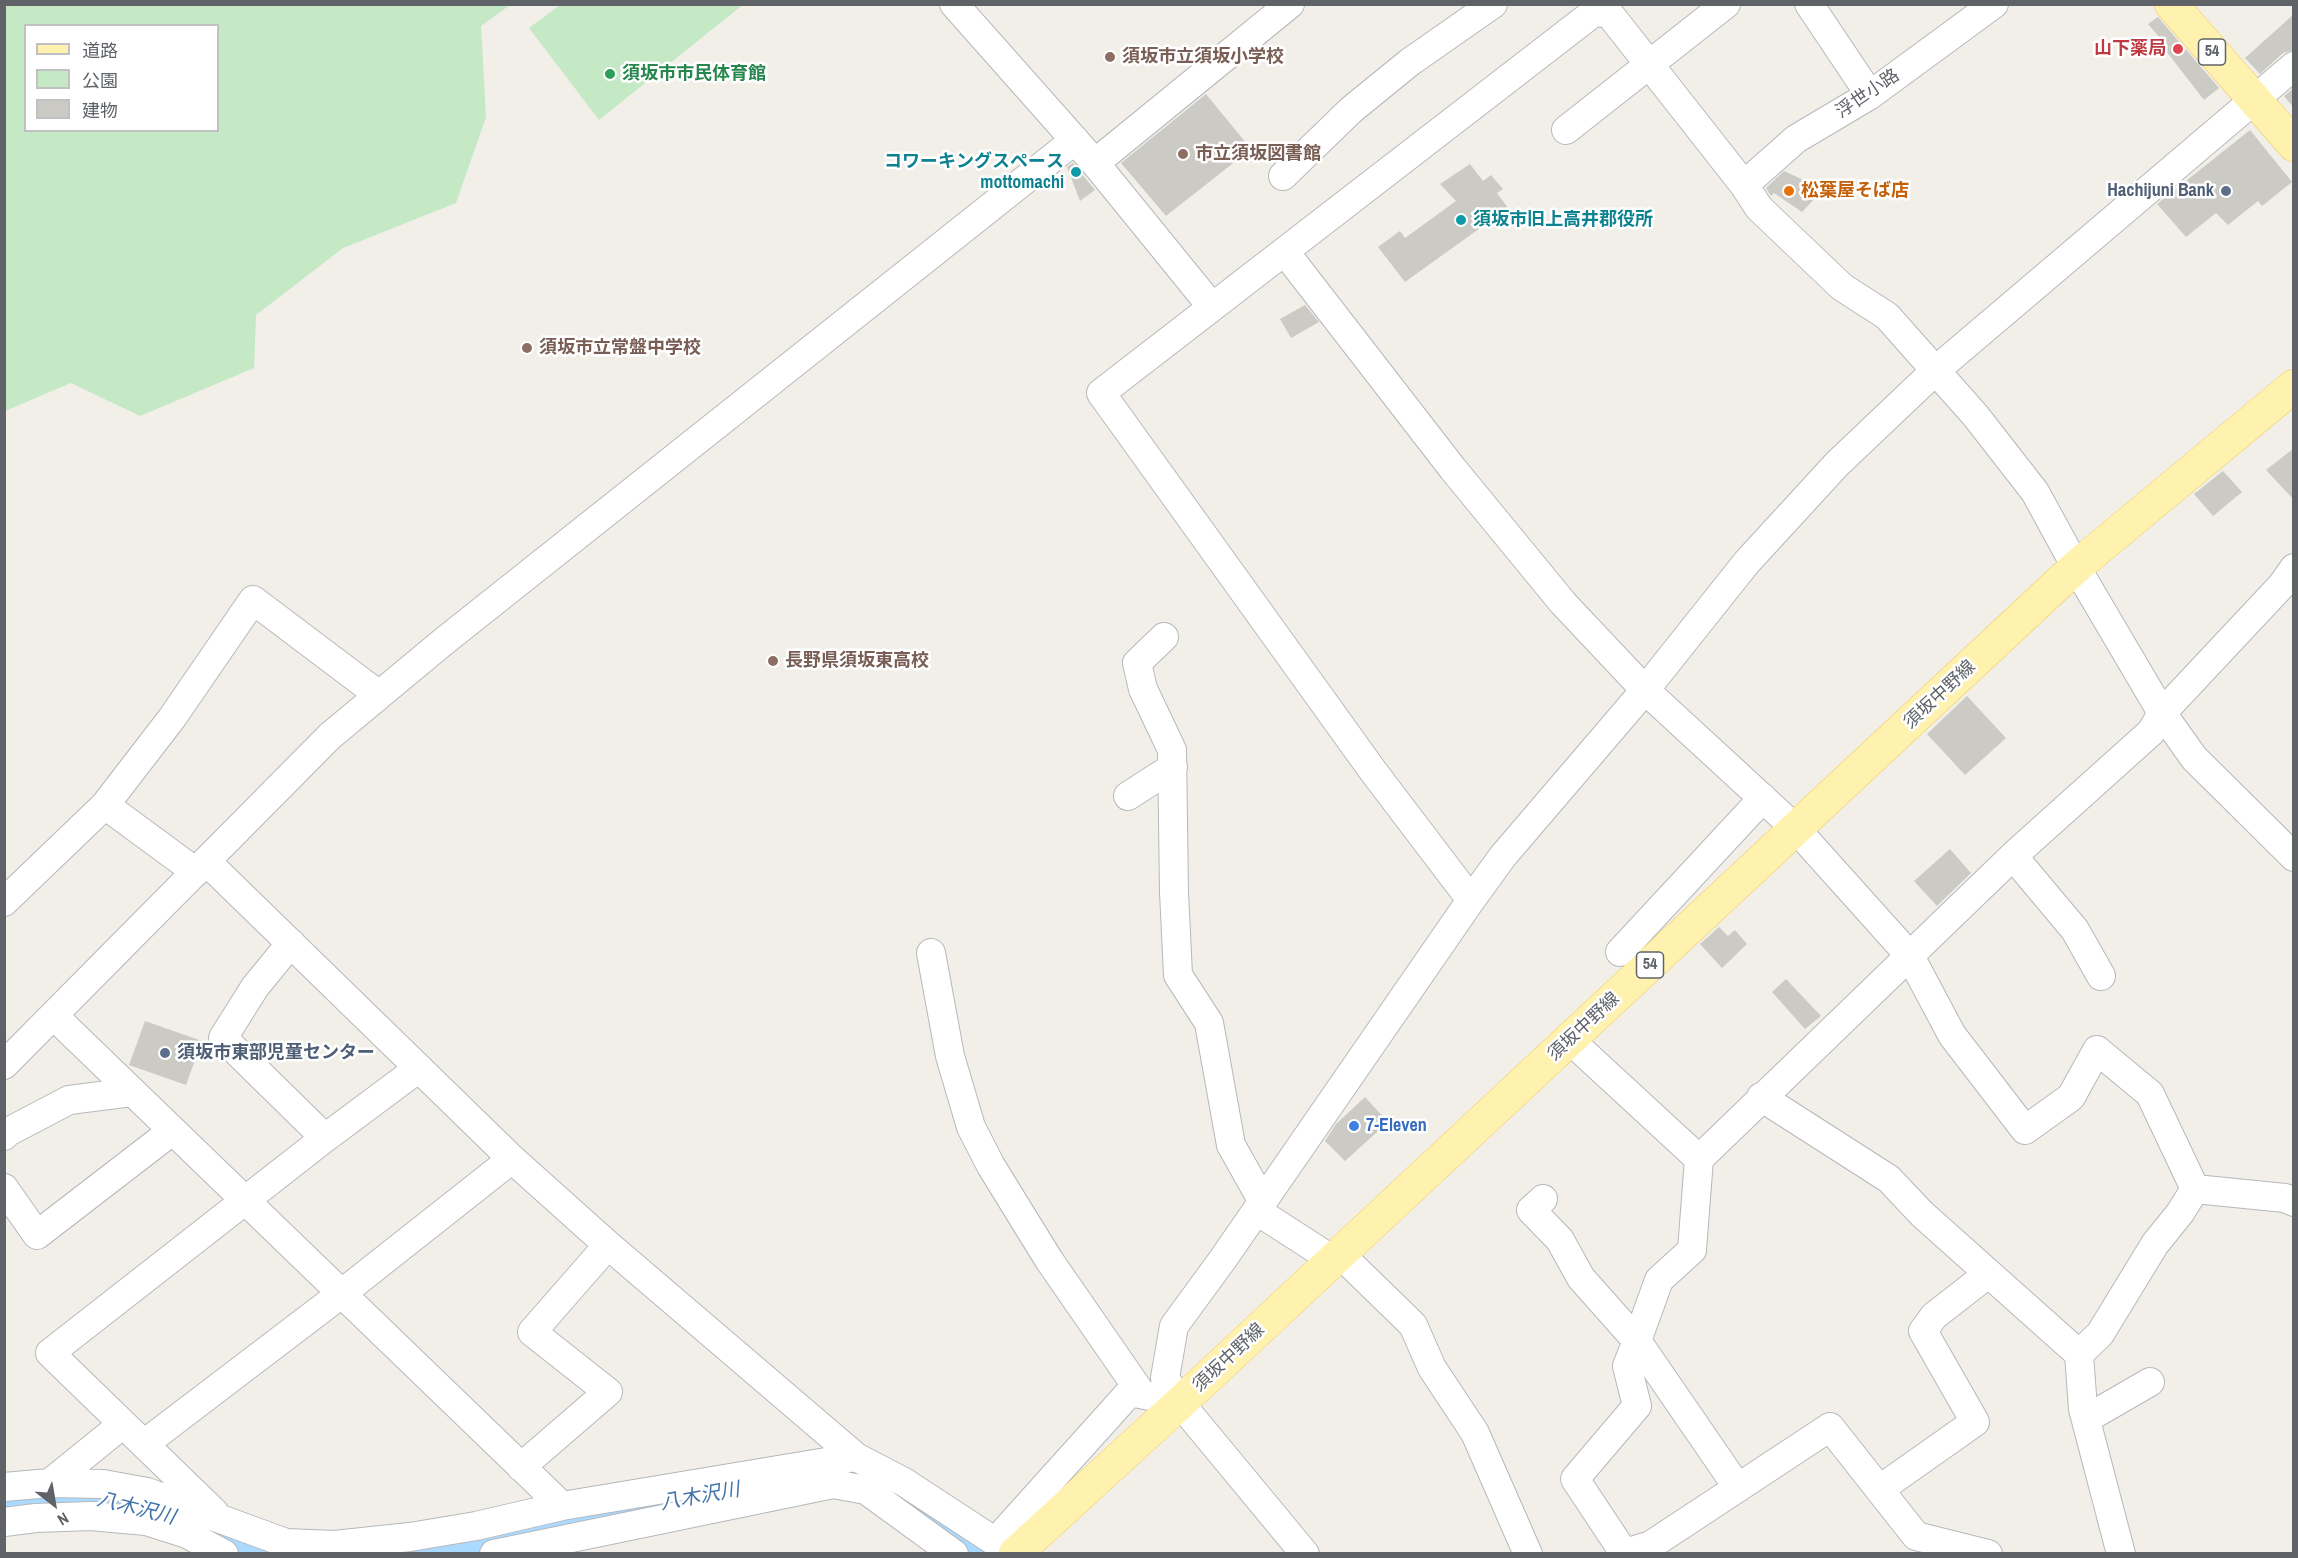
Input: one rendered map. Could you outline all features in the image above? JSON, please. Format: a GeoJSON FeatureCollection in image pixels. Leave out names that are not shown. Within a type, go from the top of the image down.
{"type":"FeatureCollection","features":[{"type":"Feature","properties":{"kind":"main road","name":"54"},"geometry":{"type":"LineString","coordinates":[[2171,4],[2294,145]]}},
{"type":"Feature","properties":{"kind":"main road","name":"須坂中野線"},"geometry":{"type":"LineString","coordinates":[[1008,1550],[1101,1476],[1123,1453],[1180,1403],[2076,567],[2294,386]]}},
{"type":"Feature","properties":{"kind":"street"},"geometry":{"type":"LineString","coordinates":[[954,4],[1095,163],[1212,307]]}},
{"type":"Feature","properties":{"kind":"street"},"geometry":{"type":"LineString","coordinates":[[1095,163],[1290,4]]}},
{"type":"Feature","properties":{"kind":"street"},"geometry":{"type":"LineString","coordinates":[[1283,176],[1360,103],[1410,62],[1493,4]]}},
{"type":"Feature","properties":{"kind":"street"},"geometry":{"type":"LineString","coordinates":[[1566,130],[1726,4]]}},
{"type":"Feature","properties":{"kind":"street"},"geometry":{"type":"LineString","coordinates":[[1809,4],[1870,94]]}},
{"type":"Feature","properties":{"kind":"street","name":"浮世小路"},"geometry":{"type":"LineString","coordinates":[[1744,186],[1796,139],[1870,94],[1994,4]]}},
{"type":"Feature","properties":{"kind":"street"},"geometry":{"type":"LineString","coordinates":[[1471,900],[1373,771],[1101,393],[1285,252],[1589,8],[1608,12],[1759,208],[1842,287],[1887,316],[1975,415],[2035,492],[2076,567],[2162,713],[2194,758],[2294,857]]}},
{"type":"Feature","properties":{"kind":"street"},"geometry":{"type":"LineString","coordinates":[[1305,1554],[1180,1403],[1165,1378],[1174,1326],[1503,856],[1645,690],[1747,562],[1837,464],[1936,370],[2294,66]]}},
{"type":"Feature","properties":{"kind":"street"},"geometry":{"type":"LineString","coordinates":[[4,1065],[330,736],[443,642],[1075,140]]}},
{"type":"Feature","properties":{"kind":"street"},"geometry":{"type":"LineString","coordinates":[[1285,252],[1453,470],[1563,603],[1645,690],[1796,829],[1910,956],[1952,1035],[2025,1130],[2071,1097],[2097,1050],[2150,1094],[2195,1189]]}},
{"type":"Feature","properties":{"kind":"street"},"geometry":{"type":"LineString","coordinates":[[1988,1554],[1916,1536],[1830,1427],[1651,1545],[1623,1553],[1575,1479],[1637,1406],[1627,1366],[1659,1280],[1692,1250],[1699,1159],[2013,856],[2151,732],[2162,713],[2290,583]]}},
{"type":"Feature","properties":{"kind":"street"},"geometry":{"type":"LineString","coordinates":[[4,902],[105,805],[172,718],[253,600],[379,695]]}},
{"type":"Feature","properties":{"kind":"street"},"geometry":{"type":"LineString","coordinates":[[1164,637],[1137,663],[1143,688],[1172,750],[1178,975],[1209,1023],[1231,1145],[1260,1206],[1337,1257],[1413,1325],[1432,1368],[1475,1433],[1528,1554]]}},
{"type":"Feature","properties":{"kind":"street"},"geometry":{"type":"LineString","coordinates":[[1128,796],[1173,767]]}},
{"type":"Feature","properties":{"kind":"street"},"geometry":{"type":"LineString","coordinates":[[1620,952],[1763,798]]}},
{"type":"Feature","properties":{"kind":"street"},"geometry":{"type":"LineString","coordinates":[[105,805],[201,866],[291,943],[512,1159],[608,1245],[856,1457],[904,1482],[1008,1550],[1080,1449],[1130,1392],[1180,1403]]}},
{"type":"Feature","properties":{"kind":"street"},"geometry":{"type":"LineString","coordinates":[[2013,856],[2075,930],[2101,976]]}},
{"type":"Feature","properties":{"kind":"street"},"geometry":{"type":"LineString","coordinates":[[291,943],[255,987],[223,1038],[325,1138]]}},
{"type":"Feature","properties":{"kind":"street"},"geometry":{"type":"LineString","coordinates":[[932,953],[951,1056],[971,1127],[991,1166],[1049,1260],[1141,1393]]}},
{"type":"Feature","properties":{"kind":"street"},"geometry":{"type":"LineString","coordinates":[[54,1016],[521,1467],[585,1516]]}},
{"type":"Feature","properties":{"kind":"street"},"geometry":{"type":"LineString","coordinates":[[1570,1040],[1699,1159]]}},
{"type":"Feature","properties":{"kind":"street"},"geometry":{"type":"LineString","coordinates":[[225,1522],[50,1353],[325,1138],[419,1068]]}},
{"type":"Feature","properties":{"kind":"street"},"geometry":{"type":"LineString","coordinates":[[4,1136],[69,1100],[132,1092]]}},
{"type":"Feature","properties":{"kind":"street"},"geometry":{"type":"LineString","coordinates":[[1761,1097],[1889,1179],[1922,1214],[2079,1354],[2086,1419],[2111,1551]]}},
{"type":"Feature","properties":{"kind":"street"},"geometry":{"type":"LineString","coordinates":[[4,1188],[37,1235],[172,1131]]}},
{"type":"Feature","properties":{"kind":"street"},"geometry":{"type":"LineString","coordinates":[[144,1444],[341,1294],[512,1159]]}},
{"type":"Feature","properties":{"kind":"street"},"geometry":{"type":"LineString","coordinates":[[2195,1189],[2285,1198],[2294,1202]]}},
{"type":"Feature","properties":{"kind":"street"},"geometry":{"type":"LineString","coordinates":[[2079,1354],[2100,1334],[2155,1244],[2180,1213],[2195,1189]]}},
{"type":"Feature","properties":{"kind":"street"},"geometry":{"type":"LineString","coordinates":[[1543,1199],[1531,1210],[1560,1240],[1581,1278],[1637,1341],[1738,1488]]}},
{"type":"Feature","properties":{"kind":"street"},"geometry":{"type":"LineString","coordinates":[[521,1467],[608,1392],[532,1332],[608,1245]]}},
{"type":"Feature","properties":{"kind":"street"},"geometry":{"type":"LineString","coordinates":[[1880,1489],[1976,1422],[1923,1331],[1934,1316],[1988,1274]]}},
{"type":"Feature","properties":{"kind":"street"},"geometry":{"type":"LineString","coordinates":[[2086,1419],[2150,1382]]}},
{"type":"Feature","properties":{"kind":"street"},"geometry":{"type":"LineString","coordinates":[[50,1483],[123,1424]]}},
{"type":"Feature","properties":{"kind":"street"},"geometry":{"type":"LineString","coordinates":[[1080,1449],[1101,1476]]}},
{"type":"Feature","properties":{"kind":"street"},"geometry":{"type":"LineString","coordinates":[[495,1554],[585,1516],[856,1457]]}},
{"type":"Feature","properties":{"kind":"street"},"geometry":{"type":"LineString","coordinates":[[4,1487],[50,1483],[103,1484],[147,1492],[286,1544],[366,1547],[476,1526],[585,1516],[833,1484],[866,1490],[954,1554]]}},
{"type":"Feature","properties":{"kind":"street"},"geometry":{"type":"LineString","coordinates":[[4,1522],[91,1516],[146,1521],[187,1534],[224,1554]]}},
{"type":"Feature","properties":{"kind":"green space"},"geometry":{"type":"Polygon","coordinates":[[[5,4],[510,4],[481,26],[486,117],[456,203],[343,248],[256,315],[254,368],[140,416],[71,383],[5,411],[5,4]]]}},
{"type":"Feature","properties":{"kind":"green space","name":"須坂市市民体育館"},"geometry":{"type":"Polygon","coordinates":[[[738,4],[740,7],[599,120],[529,28],[560,5],[738,4]]]}},
{"type":"Feature","properties":{"kind":"building"},"geometry":{"type":"Polygon","coordinates":[[[2294,14],[2294,50],[2283,53],[2260,74],[2245,58],[2294,14]]]}},
{"type":"Feature","properties":{"kind":"building"},"geometry":{"type":"Polygon","coordinates":[[[2158,17],[2219,88],[2204,100],[2163,47],[2166,45],[2148,24],[2158,17]]]}},
{"type":"Feature","properties":{"kind":"building"},"geometry":{"type":"Polygon","coordinates":[[[2294,88],[2294,108],[2284,96],[2294,88]]]}},
{"type":"Feature","properties":{"kind":"building","name":"市立須坂図書館"},"geometry":{"type":"Polygon","coordinates":[[[1206,94],[1251,149],[1166,216],[1121,163],[1206,94]]]}},
{"type":"Feature","properties":{"kind":"building","name":"Hachijuni Bank"},"geometry":{"type":"Polygon","coordinates":[[[2250,130],[2292,182],[2262,206],[2258,201],[2228,225],[2216,213],[2186,237],[2157,204],[2250,130]]]}},
{"type":"Feature","properties":{"kind":"building","name":"コワーキングスペース mottomachi"},"geometry":{"type":"Polygon","coordinates":[[[1073,163],[1095,190],[1080,201],[1067,167],[1073,163]]]}},
{"type":"Feature","properties":{"kind":"building","name":"須坂市旧上高井郡役所"},"geometry":{"type":"Polygon","coordinates":[[[1470,164],[1483,181],[1491,175],[1503,189],[1497,193],[1508,208],[1405,282],[1378,247],[1400,231],[1405,238],[1456,201],[1440,184],[1470,164]]]}},
{"type":"Feature","properties":{"kind":"building","name":"松葉屋そば店"},"geometry":{"type":"Polygon","coordinates":[[[1784,171],[1814,185],[1821,192],[1802,212],[1774,193],[1771,196],[1766,188],[1784,171]]]}},
{"type":"Feature","properties":{"kind":"building"},"geometry":{"type":"Polygon","coordinates":[[[1305,305],[1319,322],[1291,338],[1280,319],[1305,305]]]}},
{"type":"Feature","properties":{"kind":"building"},"geometry":{"type":"Polygon","coordinates":[[[2294,448],[2294,500],[2266,470],[2294,448]]]}},
{"type":"Feature","properties":{"kind":"building"},"geometry":{"type":"Polygon","coordinates":[[[2223,471],[2242,492],[2213,516],[2194,494],[2223,471]]]}},
{"type":"Feature","properties":{"kind":"building"},"geometry":{"type":"Polygon","coordinates":[[[1967,696],[2006,738],[1965,775],[1927,734],[1967,696]]]}},
{"type":"Feature","properties":{"kind":"building"},"geometry":{"type":"Polygon","coordinates":[[[1950,849],[1971,873],[1937,906],[1914,881],[1950,849]]]}},
{"type":"Feature","properties":{"kind":"building"},"geometry":{"type":"Polygon","coordinates":[[[1719,927],[1728,936],[1735,930],[1747,944],[1722,968],[1700,944],[1719,927]]]}},
{"type":"Feature","properties":{"kind":"building"},"geometry":{"type":"Polygon","coordinates":[[[1786,979],[1821,1016],[1805,1029],[1772,992],[1786,979]]]}},
{"type":"Feature","properties":{"kind":"building","name":"須坂市東部児童センター"},"geometry":{"type":"Polygon","coordinates":[[[145,1021],[202,1041],[186,1085],[129,1065],[145,1021]]]}},
{"type":"Feature","properties":{"kind":"building"},"geometry":{"type":"Polygon","coordinates":[[[1365,1097],[1388,1122],[1345,1161],[1325,1141],[1336,1124],[1365,1097]]]}},
{"type":"Feature","properties":{"kind":"waterway","name":"八木沢川"},"geometry":{"type":"LineString","coordinates":[[4,1506],[94,1496],[161,1511],[262,1554]]}},
{"type":"Feature","properties":{"kind":"waterway","name":"八木沢川"},"geometry":{"type":"LineString","coordinates":[[402,1554],[496,1538],[685,1498]]}},
{"type":"Feature","properties":{"kind":"waterway","name":"八木沢川"},"geometry":{"type":"LineString","coordinates":[[925,1516],[978,1554]]}},
{"type":"Feature","properties":{"kind":"place","name":"山下薬局"},"geometry":{"type":"Point","coordinates":[2178,49]}},
{"type":"Feature","properties":{"kind":"place","name":"須坂市立須坂小学校"},"geometry":{"type":"Point","coordinates":[1110,57]}},
{"type":"Feature","properties":{"kind":"place","name":"須坂市市民体育館"},"geometry":{"type":"Point","coordinates":[610,74]}},
{"type":"Feature","properties":{"kind":"place","name":"市立須坂図書館"},"geometry":{"type":"Point","coordinates":[1183,154]}},
{"type":"Feature","properties":{"kind":"place","name":"コワーキングスペース mottomachi"},"geometry":{"type":"Point","coordinates":[1076,172]}},
{"type":"Feature","properties":{"kind":"place","name":"松葉屋そば店"},"geometry":{"type":"Point","coordinates":[1789,191]}},
{"type":"Feature","properties":{"kind":"place","name":"Hachijuni Bank"},"geometry":{"type":"Point","coordinates":[2226,191]}},
{"type":"Feature","properties":{"kind":"place","name":"須坂市旧上高井郡役所"},"geometry":{"type":"Point","coordinates":[1461,220]}},
{"type":"Feature","properties":{"kind":"place","name":"須坂市立常盤中学校"},"geometry":{"type":"Point","coordinates":[527,348]}},
{"type":"Feature","properties":{"kind":"place","name":"長野県須坂東高校"},"geometry":{"type":"Point","coordinates":[773,661]}},
{"type":"Feature","properties":{"kind":"place","name":"須坂市東部児童センター"},"geometry":{"type":"Point","coordinates":[165,1053]}},
{"type":"Feature","properties":{"kind":"place","name":"7-Eleven"},"geometry":{"type":"Point","coordinates":[1354,1126]}}]}
